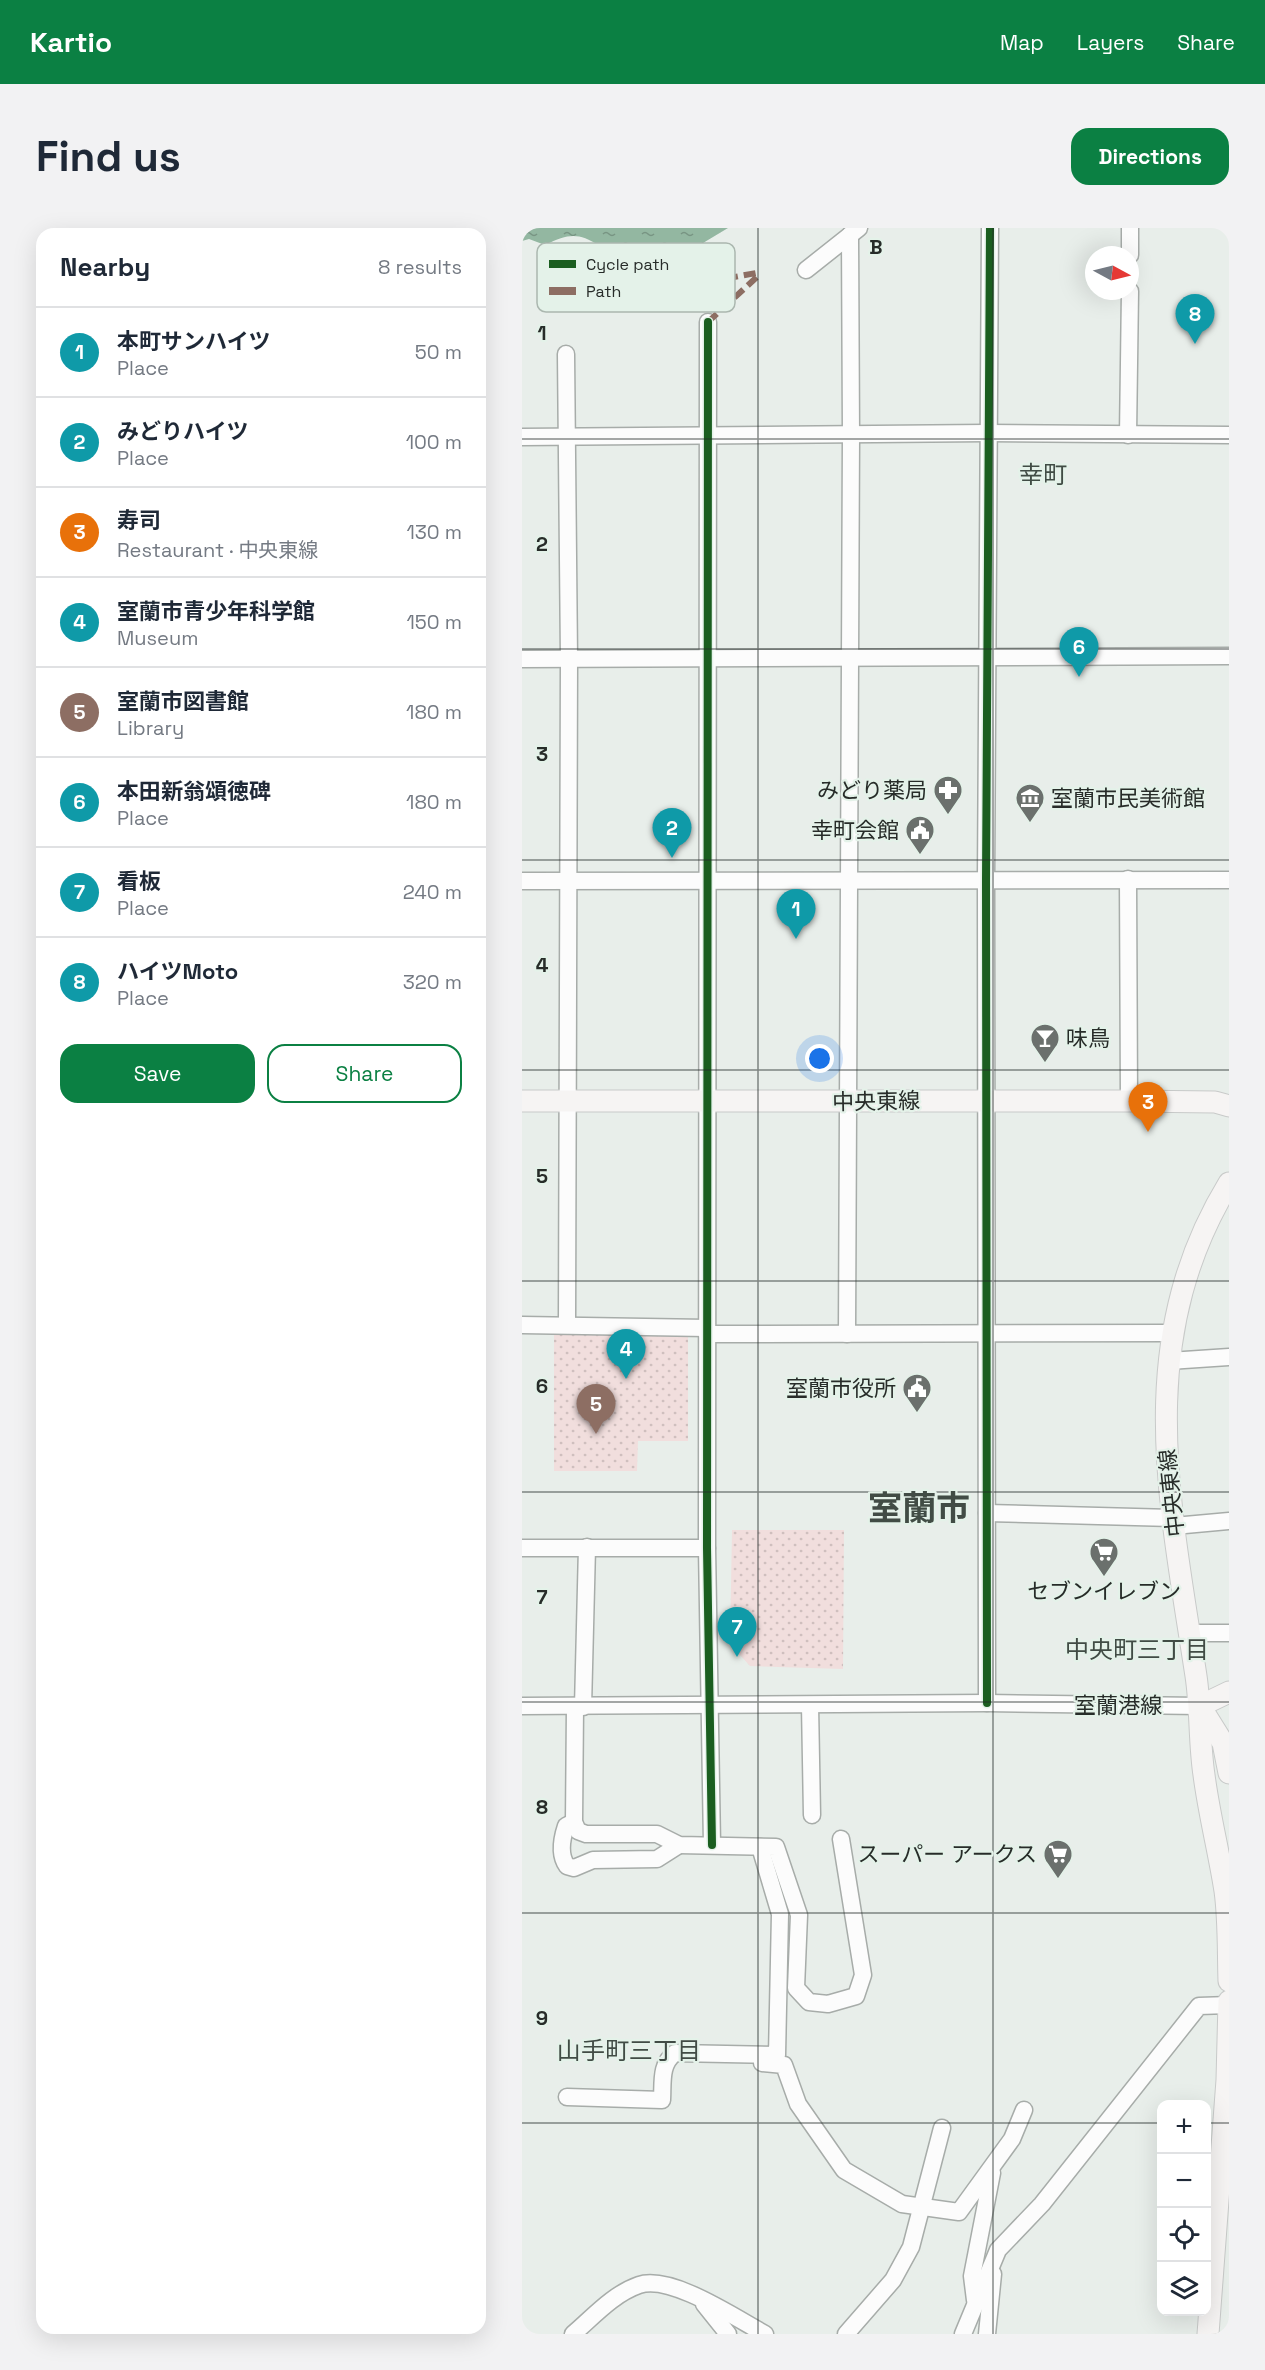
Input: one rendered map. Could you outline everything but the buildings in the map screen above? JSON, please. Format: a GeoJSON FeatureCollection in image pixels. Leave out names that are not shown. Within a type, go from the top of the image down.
{"type":"FeatureCollection","features":[{"type":"Feature","properties":{"kind":"main road","name":"中央東線"},"geometry":{"type":"LineString","coordinates":[[522,1101],[988,1100],[1215,1102],[1229,1106]]}},
{"type":"Feature","properties":{"kind":"main road","name":"中央東線"},"geometry":{"type":"LineString","coordinates":[[1200,1706],[1173,1522],[1164,1427],[1172,1333],[1190,1263],[1210,1214],[1229,1183]]}},
{"type":"Feature","properties":{"kind":"main road"},"geometry":{"type":"LineString","coordinates":[[1200,1706],[1229,1692]]}},
{"type":"Feature","properties":{"kind":"main road"},"geometry":{"type":"LineString","coordinates":[[1200,1706],[1229,1708]]}},
{"type":"Feature","properties":{"kind":"main road"},"geometry":{"type":"LineString","coordinates":[[1200,1706],[1223,1743],[1229,1773]]}},
{"type":"Feature","properties":{"kind":"main road"},"geometry":{"type":"LineString","coordinates":[[1200,1706],[1199,1738],[1204,1777],[1226,1893],[1229,1981]]}},
{"type":"Feature","properties":{"kind":"main road"},"geometry":{"type":"LineString","coordinates":[[1208,2334],[1227,2080],[1229,2003]]}},
{"type":"Feature","properties":{"kind":"street"},"geometry":{"type":"LineString","coordinates":[[987,1703],[986,657],[990,228]]}},
{"type":"Feature","properties":{"kind":"street"},"geometry":{"type":"LineString","coordinates":[[1130,228],[1130,246]]}},
{"type":"Feature","properties":{"kind":"street"},"geometry":{"type":"LineString","coordinates":[[806,270],[854,232]]}},
{"type":"Feature","properties":{"kind":"street"},"geometry":{"type":"LineString","coordinates":[[847,1334],[848,880],[854,232]]}},
{"type":"Feature","properties":{"kind":"street"},"geometry":{"type":"LineString","coordinates":[[1128,435],[1130,300]]}},
{"type":"Feature","properties":{"kind":"street"},"geometry":{"type":"LineString","coordinates":[[708,322],[707,1548],[712,1845]]}},
{"type":"Feature","properties":{"kind":"street"},"geometry":{"type":"LineString","coordinates":[[566,354],[569,659],[567,1325]]}},
{"type":"Feature","properties":{"kind":"street"},"geometry":{"type":"LineString","coordinates":[[522,438],[987,433],[1229,435]]}},
{"type":"Feature","properties":{"kind":"street"},"geometry":{"type":"LineString","coordinates":[[522,659],[1229,656]]}},
{"type":"Feature","properties":{"kind":"street"},"geometry":{"type":"LineString","coordinates":[[1128,879],[1129,1101]]}},
{"type":"Feature","properties":{"kind":"street"},"geometry":{"type":"LineString","coordinates":[[522,881],[1229,880]]}},
{"type":"Feature","properties":{"kind":"street"},"geometry":{"type":"LineString","coordinates":[[522,1325],[847,1334],[1172,1333]]}},
{"type":"Feature","properties":{"kind":"street"},"geometry":{"type":"LineString","coordinates":[[1169,1361],[1229,1357]]}},
{"type":"Feature","properties":{"kind":"street"},"geometry":{"type":"LineString","coordinates":[[987,1513],[1173,1522],[1229,1521]]}},
{"type":"Feature","properties":{"kind":"street"},"geometry":{"type":"LineString","coordinates":[[587,1547],[574,1822],[578,1831],[586,1834],[657,1834],[679,1845],[776,1847],[799,1915],[796,1988],[809,2002],[828,2004],[856,1996],[863,1975],[841,1839]]}},
{"type":"Feature","properties":{"kind":"street"},"geometry":{"type":"LineString","coordinates":[[522,1548],[707,1548]]}},
{"type":"Feature","properties":{"kind":"street"},"geometry":{"type":"LineString","coordinates":[[1190,1633],[1229,1633]]}},
{"type":"Feature","properties":{"kind":"street","name":"室蘭港線"},"geometry":{"type":"LineString","coordinates":[[522,1706],[987,1703],[1200,1706]]}},
{"type":"Feature","properties":{"kind":"street"},"geometry":{"type":"LineString","coordinates":[[810,1705],[812,1815]]}},
{"type":"Feature","properties":{"kind":"street"},"geometry":{"type":"LineString","coordinates":[[574,1822],[566,1826],[563,1835],[562,1860],[567,1866],[574,1868],[593,1860],[657,1859],[679,1845]]}},
{"type":"Feature","properties":{"kind":"street"},"geometry":{"type":"LineString","coordinates":[[567,2097],[662,2100],[663,2069],[668,2058],[675,2053],[777,2055],[780,1914],[760,1847]]}},
{"type":"Feature","properties":{"kind":"street"},"geometry":{"type":"LineString","coordinates":[[987,2334],[998,2250],[1042,2204],[1199,2006],[1229,2003]]}},
{"type":"Feature","properties":{"kind":"street"},"geometry":{"type":"LineString","coordinates":[[749,2054],[753,2063],[784,2065],[798,2104],[844,2170],[903,2205],[959,2212],[993,2169],[1012,2139],[1024,2110]]}},
{"type":"Feature","properties":{"kind":"street"},"geometry":{"type":"LineString","coordinates":[[846,2334],[893,2280],[911,2247],[923,2209],[942,2128]]}},
{"type":"Feature","properties":{"kind":"street"},"geometry":{"type":"LineString","coordinates":[[975,2300],[972,2276],[993,2169]]}},
{"type":"Feature","properties":{"kind":"street"},"geometry":{"type":"LineString","coordinates":[[963,2334],[975,2300],[995,2261]]}},
{"type":"Feature","properties":{"kind":"street"},"geometry":{"type":"LineString","coordinates":[[573,2334],[614,2298],[641,2284],[666,2285],[700,2299],[765,2334]]}},
{"type":"Feature","properties":{"kind":"street"},"geometry":{"type":"LineString","coordinates":[[700,2299],[728,2334]]}},
{"type":"Feature","properties":{"kind":"shaded area"},"geometry":{"type":"Polygon","coordinates":[[[554,1334],[688,1335],[688,1441],[638,1441],[637,1471],[554,1471],[554,1334]]]}},
{"type":"Feature","properties":{"kind":"shaded area"},"geometry":{"type":"Polygon","coordinates":[[[732,1530],[844,1530],[843,1669],[750,1666],[730,1644],[732,1530]]]}},
{"type":"Feature","properties":{"kind":"water"},"geometry":{"type":"Polygon","coordinates":[[[522,228],[728,228],[703,243],[594,243],[585,238],[573,236],[550,243],[540,243],[529,239],[522,241],[522,228]]]}},
{"type":"Feature","properties":{"kind":"marked path"},"geometry":{"type":"LineString","coordinates":[[735,277],[756,273],[758,276],[735,297]]}},
{"type":"Feature","properties":{"kind":"marked path"},"geometry":{"type":"LineString","coordinates":[[708,322],[719,312]]}},
{"type":"Feature","properties":{"kind":"cycle path"},"geometry":{"type":"LineString","coordinates":[[987,1703],[986,879],[990,228]]}},
{"type":"Feature","properties":{"kind":"cycle path"},"geometry":{"type":"LineString","coordinates":[[708,322],[707,1548],[712,1845]]}},
{"type":"Feature","properties":{"kind":"place","name":"ハイツMoto"},"geometry":{"type":"Point","coordinates":[1195,344]}},
{"type":"Feature","properties":{"kind":"place","name":"本田新翁頌徳碑"},"geometry":{"type":"Point","coordinates":[1079,677]}},
{"type":"Feature","properties":{"kind":"place","name":"みどり薬局"},"geometry":{"type":"Point","coordinates":[948,816]}},
{"type":"Feature","properties":{"kind":"place","name":"室蘭市民美術館"},"geometry":{"type":"Point","coordinates":[1030,824]}},
{"type":"Feature","properties":{"kind":"place","name":"幸町会館"},"geometry":{"type":"Point","coordinates":[920,856]}},
{"type":"Feature","properties":{"kind":"place","name":"みどりハイツ"},"geometry":{"type":"Point","coordinates":[672,858]}},
{"type":"Feature","properties":{"kind":"place","name":"本町サンハイツ"},"geometry":{"type":"Point","coordinates":[796,939]}},
{"type":"Feature","properties":{"kind":"place","name":"味鳥"},"geometry":{"type":"Point","coordinates":[1045,1064]}},
{"type":"Feature","properties":{"kind":"place","name":"寿司"},"geometry":{"type":"Point","coordinates":[1148,1132]}},
{"type":"Feature","properties":{"kind":"place","name":"室蘭市青少年科学館"},"geometry":{"type":"Point","coordinates":[626,1379]}},
{"type":"Feature","properties":{"kind":"place","name":"室蘭市役所"},"geometry":{"type":"Point","coordinates":[917,1414]}},
{"type":"Feature","properties":{"kind":"place","name":"室蘭市図書館"},"geometry":{"type":"Point","coordinates":[596,1434]}},
{"type":"Feature","properties":{"kind":"place","name":"セブンイレブン"},"geometry":{"type":"Point","coordinates":[1104,1578]}},
{"type":"Feature","properties":{"kind":"place","name":"看板"},"geometry":{"type":"Point","coordinates":[737,1657]}},
{"type":"Feature","properties":{"kind":"place","name":"スーパー アークス"},"geometry":{"type":"Point","coordinates":[1058,1880]}},
{"type":"Feature","properties":{"kind":"district","name":"幸町"},"geometry":{"type":"Point","coordinates":[1043,474]}},
{"type":"Feature","properties":{"kind":"district","name":"室蘭市"},"geometry":{"type":"Point","coordinates":[919,1508]}},
{"type":"Feature","properties":{"kind":"district","name":"中央町三丁目"},"geometry":{"type":"Point","coordinates":[1137,1649]}},
{"type":"Feature","properties":{"kind":"district","name":"山手町三丁目"},"geometry":{"type":"Point","coordinates":[629,2050]}}]}
